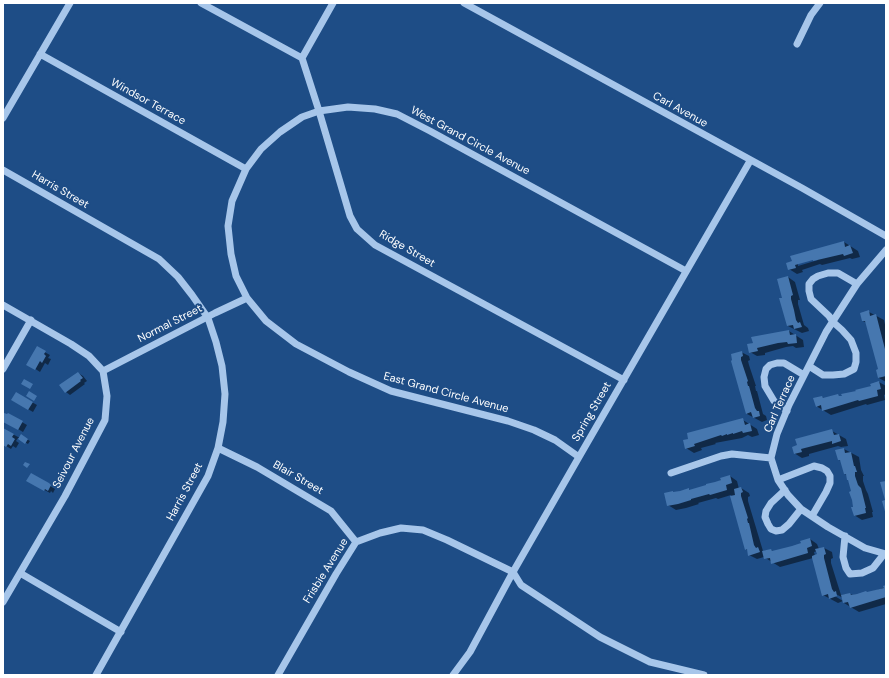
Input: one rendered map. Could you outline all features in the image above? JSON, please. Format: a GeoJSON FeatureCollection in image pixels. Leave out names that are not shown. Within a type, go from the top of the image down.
{"type":"FeatureCollection","features":[{"type":"Feature","properties":{"kind":"street"},"geometry":{"type":"LineString","coordinates":[[3,118],[70,3]]}},
{"type":"Feature","properties":{"kind":"street"},"geometry":{"type":"LineString","coordinates":[[201,3],[302,58],[333,3]]}},
{"type":"Feature","properties":{"kind":"street","name":"Carl Avenue"},"geometry":{"type":"LineString","coordinates":[[464,3],[750,161],[802,188],[886,236]]}},
{"type":"Feature","properties":{"kind":"street"},"geometry":{"type":"LineString","coordinates":[[797,44],[811,15],[820,3]]}},
{"type":"Feature","properties":{"kind":"street","name":"Windsor Terrace"},"geometry":{"type":"LineString","coordinates":[[40,54],[246,169]]}},
{"type":"Feature","properties":{"kind":"street","name":"Ridge Street"},"geometry":{"type":"LineString","coordinates":[[302,58],[350,216],[357,229],[376,245],[624,380]]}},
{"type":"Feature","properties":{"kind":"street","name":"West Grand Circle Avenue"},"geometry":{"type":"LineString","coordinates":[[246,169],[261,149],[280,132],[302,117],[319,111],[348,107],[375,109],[397,114],[686,271]]}},
{"type":"Feature","properties":{"kind":"street","name":"Spring Street"},"geometry":{"type":"LineString","coordinates":[[453,675],[470,652],[513,572],[750,161]]}},
{"type":"Feature","properties":{"kind":"street","name":"East Grand Circle Avenue"},"geometry":{"type":"LineString","coordinates":[[246,169],[232,201],[228,226],[231,254],[236,276],[247,298],[266,321],[296,344],[349,372],[391,391],[508,421],[534,430],[555,440],[579,457]]}},
{"type":"Feature","properties":{"kind":"street","name":"Harris Street"},"geometry":{"type":"LineString","coordinates":[[3,170],[159,259],[178,277],[208,318],[222,366],[224,394],[223,422],[218,448],[208,476],[96,675]]}},
{"type":"Feature","properties":{"kind":"street","name":"Carl Terrace"},"geometry":{"type":"LineString","coordinates":[[771,458],[777,434],[786,411],[833,322],[857,284],[886,250]]}},
{"type":"Feature","properties":{"kind":"street"},"geometry":{"type":"LineString","coordinates":[[809,366],[823,375],[833,376],[844,374],[854,370],[856,353],[851,340],[811,299],[809,284],[812,279],[818,276],[828,273],[838,273],[857,284]]}},
{"type":"Feature","properties":{"kind":"street","name":"Normal Street"},"geometry":{"type":"LineString","coordinates":[[104,371],[247,298]]}},
{"type":"Feature","properties":{"kind":"street"},"geometry":{"type":"LineString","coordinates":[[3,305],[71,344],[89,356],[104,371]]}},
{"type":"Feature","properties":{"kind":"street"},"geometry":{"type":"LineString","coordinates":[[3,369],[31,320]]}},
{"type":"Feature","properties":{"kind":"street"},"geometry":{"type":"LineString","coordinates":[[786,411],[774,401],[765,386],[764,377],[766,369],[770,365],[784,363],[804,375]]}},
{"type":"Feature","properties":{"kind":"street","name":"Seivour Avenue"},"geometry":{"type":"LineString","coordinates":[[3,602],[65,496],[105,420],[107,396],[104,371]]}},
{"type":"Feature","properties":{"kind":"street","name":"Blair Street"},"geometry":{"type":"LineString","coordinates":[[218,448],[257,467],[331,511],[356,542]]}},
{"type":"Feature","properties":{"kind":"street"},"geometry":{"type":"LineString","coordinates":[[671,473],[721,456],[738,453],[771,458],[778,480],[801,509],[866,548],[885,554],[873,568],[862,573],[850,574],[846,568],[843,557],[844,536]]}},
{"type":"Feature","properties":{"kind":"street"},"geometry":{"type":"LineString","coordinates":[[778,480],[814,466],[828,471],[830,483],[812,516]]}},
{"type":"Feature","properties":{"kind":"street"},"geometry":{"type":"LineString","coordinates":[[785,490],[771,502],[766,511],[765,517],[771,529],[776,531],[782,530],[801,509]]}},
{"type":"Feature","properties":{"kind":"street","name":"Frisbie Avenue"},"geometry":{"type":"LineString","coordinates":[[278,675],[356,542],[380,533],[401,528],[424,530],[513,572]]}},
{"type":"Feature","properties":{"kind":"street"},"geometry":{"type":"LineString","coordinates":[[513,572],[521,586],[600,637],[650,662],[704,675]]}},
{"type":"Feature","properties":{"kind":"street"},"geometry":{"type":"LineString","coordinates":[[20,573],[121,632]]}},
{"type":"Feature","properties":{"kind":"building"},"geometry":{"type":"Polygon","coordinates":[[[844,241],[845,247],[850,245],[853,253],[844,256],[843,254],[813,260],[795,265],[796,268],[788,270],[786,263],[792,261],[790,256],[844,241]]]}},
{"type":"Feature","properties":{"kind":"building"},"geometry":{"type":"Polygon","coordinates":[[[788,276],[793,295],[791,296],[791,299],[796,320],[798,323],[800,322],[802,327],[794,329],[793,325],[787,326],[779,298],[782,298],[777,279],[788,276]]]}},
{"type":"Feature","properties":{"kind":"building"},"geometry":{"type":"Polygon","coordinates":[[[869,310],[870,316],[876,314],[886,353],[886,376],[878,378],[876,370],[878,369],[865,321],[862,321],[860,313],[869,310]]]}},
{"type":"Feature","properties":{"kind":"building"},"geometry":{"type":"Polygon","coordinates":[[[789,330],[790,335],[796,334],[797,343],[778,343],[757,348],[758,351],[749,353],[747,344],[753,343],[751,337],[789,330]]]}},
{"type":"Feature","properties":{"kind":"building"},"geometry":{"type":"Polygon","coordinates":[[[37,346],[46,351],[44,354],[46,356],[42,363],[40,361],[35,370],[26,365],[37,346]]]}},
{"type":"Feature","properties":{"kind":"building"},"geometry":{"type":"Polygon","coordinates":[[[742,351],[743,356],[741,357],[741,360],[748,381],[748,386],[755,408],[759,411],[760,416],[753,418],[751,412],[746,414],[731,361],[731,354],[742,351]]]}},
{"type":"Feature","properties":{"kind":"building"},"geometry":{"type":"Polygon","coordinates":[[[78,372],[83,378],[65,393],[59,385],[78,372]]]}},
{"type":"Feature","properties":{"kind":"building"},"geometry":{"type":"Polygon","coordinates":[[[24,379],[33,384],[30,389],[21,384],[24,379]]]}},
{"type":"Feature","properties":{"kind":"building"},"geometry":{"type":"Polygon","coordinates":[[[879,381],[881,389],[877,390],[878,396],[858,400],[822,411],[821,405],[816,407],[813,398],[822,396],[823,398],[838,394],[839,396],[842,396],[841,394],[871,386],[870,384],[879,381]]]}},
{"type":"Feature","properties":{"kind":"building"},"geometry":{"type":"Polygon","coordinates":[[[29,391],[37,396],[34,401],[26,396],[29,391]]]}},
{"type":"Feature","properties":{"kind":"building"},"geometry":{"type":"Polygon","coordinates":[[[16,392],[33,402],[28,410],[11,400],[16,392]]]}},
{"type":"Feature","properties":{"kind":"building"},"geometry":{"type":"Polygon","coordinates":[[[4,413],[8,413],[23,421],[18,430],[3,422],[4,413]]]}},
{"type":"Feature","properties":{"kind":"building"},"geometry":{"type":"Polygon","coordinates":[[[743,418],[745,425],[750,423],[752,431],[743,433],[742,431],[733,434],[721,435],[694,444],[695,446],[685,449],[683,440],[688,439],[687,433],[743,418]]]}},
{"type":"Feature","properties":{"kind":"building"},"geometry":{"type":"Polygon","coordinates":[[[3,428],[14,434],[12,437],[15,439],[11,446],[8,444],[6,447],[3,445],[3,428]]]}},
{"type":"Feature","properties":{"kind":"building"},"geometry":{"type":"Polygon","coordinates":[[[832,429],[834,435],[839,434],[841,441],[832,444],[832,441],[801,449],[802,452],[794,454],[792,447],[797,445],[795,439],[832,429]]]}},
{"type":"Feature","properties":{"kind":"building"},"geometry":{"type":"Polygon","coordinates":[[[21,434],[28,439],[25,444],[18,439],[21,434]]]}},
{"type":"Feature","properties":{"kind":"building"},"geometry":{"type":"Polygon","coordinates":[[[844,448],[845,453],[851,452],[857,472],[855,472],[855,476],[858,485],[861,488],[866,508],[866,513],[854,516],[851,507],[853,507],[849,492],[851,491],[848,480],[846,474],[844,474],[835,450],[844,448]]]}},
{"type":"Feature","properties":{"kind":"building"},"geometry":{"type":"Polygon","coordinates":[[[25,462],[30,464],[27,468],[23,465],[25,462]]]}},
{"type":"Feature","properties":{"kind":"building"},"geometry":{"type":"Polygon","coordinates":[[[31,473],[51,485],[48,491],[45,489],[44,491],[26,481],[31,473]]]}},
{"type":"Feature","properties":{"kind":"building"},"geometry":{"type":"Polygon","coordinates":[[[730,475],[732,483],[726,485],[727,490],[667,506],[664,493],[689,488],[689,490],[721,480],[720,478],[730,475]]]}},
{"type":"Feature","properties":{"kind":"building"},"geometry":{"type":"Polygon","coordinates":[[[886,481],[886,515],[882,501],[885,500],[880,482],[886,481]]]}},
{"type":"Feature","properties":{"kind":"building"},"geometry":{"type":"Polygon","coordinates":[[[741,487],[743,492],[741,493],[741,496],[754,545],[756,548],[758,547],[760,552],[748,556],[730,496],[735,495],[734,489],[741,487]]]}},
{"type":"Feature","properties":{"kind":"building"},"geometry":{"type":"Polygon","coordinates":[[[810,538],[812,546],[807,548],[808,553],[771,564],[770,558],[764,559],[762,551],[771,549],[772,551],[792,546],[801,543],[800,541],[810,538]]]}},
{"type":"Feature","properties":{"kind":"building"},"geometry":{"type":"Polygon","coordinates":[[[824,547],[826,554],[824,555],[824,558],[832,589],[834,592],[836,591],[837,596],[829,599],[828,594],[822,596],[812,558],[812,556],[817,554],[815,549],[824,547]]]}},
{"type":"Feature","properties":{"kind":"building"},"geometry":{"type":"Polygon","coordinates":[[[886,585],[886,597],[850,608],[848,602],[843,603],[841,595],[867,592],[884,588],[883,586],[886,585]]]}}]}
